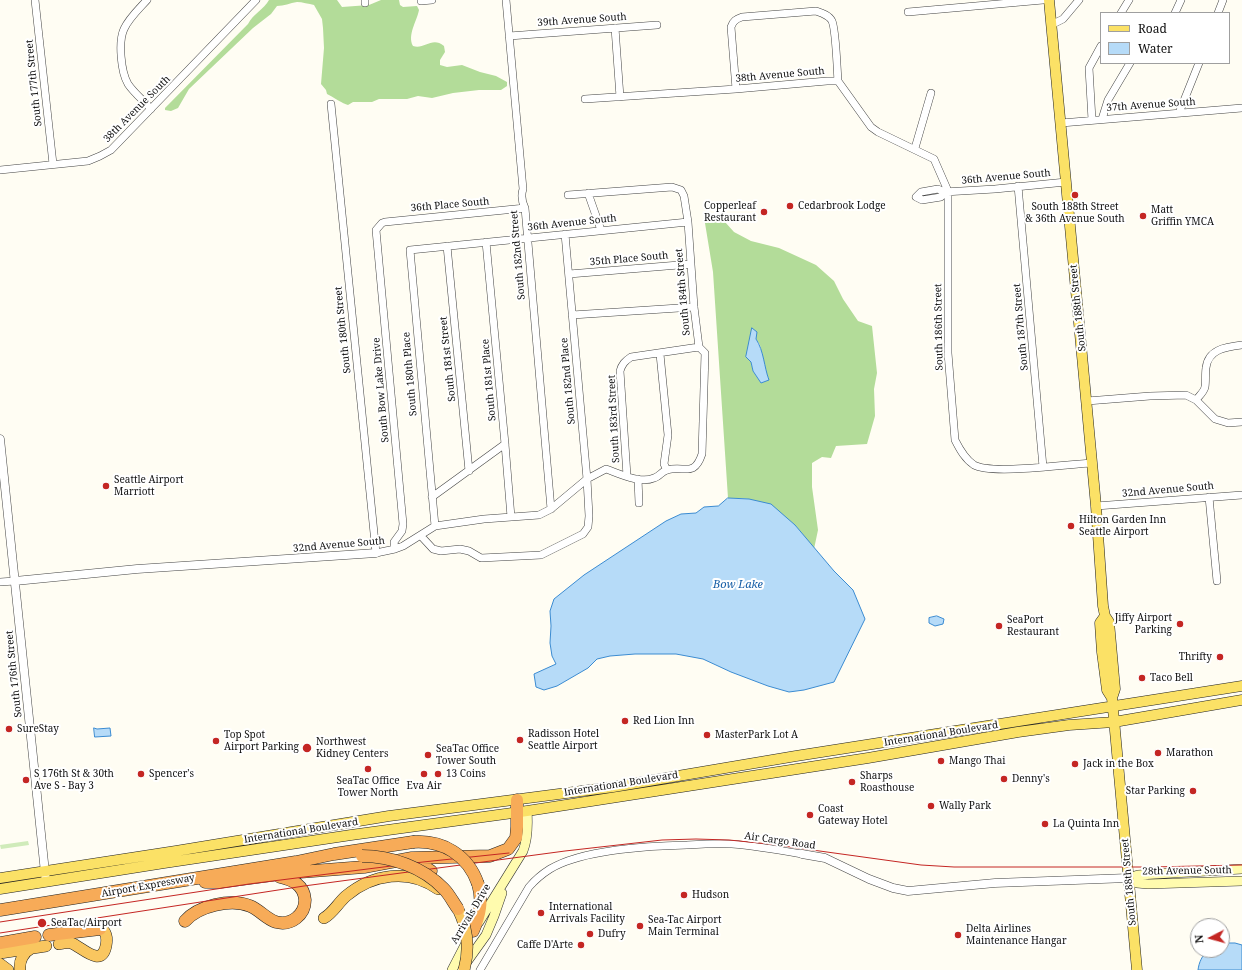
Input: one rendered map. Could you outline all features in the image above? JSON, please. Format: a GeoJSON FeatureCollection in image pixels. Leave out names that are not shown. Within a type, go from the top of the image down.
{"type":"FeatureCollection","features":[{"type":"Feature","properties":{"kind":"highway"},"geometry":{"type":"LineString","coordinates":[[167,883],[220,882],[266,876],[364,867],[419,858],[490,856],[504,851],[511,846],[516,838],[522,812],[522,799]]}},
{"type":"Feature","properties":{"kind":"highway"},"geometry":{"type":"LineString","coordinates":[[296,862],[334,854],[413,842],[432,843],[449,848],[457,853],[470,866],[478,884],[481,895],[481,907],[473,931]]}},
{"type":"Feature","properties":{"kind":"highway"},"geometry":{"type":"LineString","coordinates":[[296,862],[376,856],[394,860],[418,870],[440,885],[458,909],[464,922],[468,937],[468,952],[464,970]]}},
{"type":"Feature","properties":{"kind":"highway"},"geometry":{"type":"LineString","coordinates":[[406,860],[415,861],[431,871]]}},
{"type":"Feature","properties":{"kind":"highway","name":"Airport Expressway"},"geometry":{"type":"LineString","coordinates":[[0,910],[296,862]]}},
{"type":"Feature","properties":{"kind":"highway"},"geometry":{"type":"LineString","coordinates":[[185,921],[198,910],[207,907],[235,904],[249,906],[278,923],[288,923],[297,918],[303,910],[305,901],[302,890],[290,880],[266,876]]}},
{"type":"Feature","properties":{"kind":"highway"},"geometry":{"type":"LineString","coordinates":[[324,918],[329,915],[348,894],[362,885],[379,878],[395,876],[411,877],[425,881],[440,890],[458,909]]}},
{"type":"Feature","properties":{"kind":"highway"},"geometry":{"type":"LineString","coordinates":[[0,953],[33,943],[100,929],[106,932],[106,945],[103,952],[97,956],[91,955],[70,942],[58,944]]}},
{"type":"Feature","properties":{"kind":"highway"},"geometry":{"type":"LineString","coordinates":[[0,943],[33,943]]}},
{"type":"Feature","properties":{"kind":"highway"},"geometry":{"type":"LineString","coordinates":[[20,970],[22,957],[33,943]]}},
{"type":"Feature","properties":{"kind":"highway"},"geometry":{"type":"LineString","coordinates":[[0,964],[8,970]]}},
{"type":"Feature","properties":{"kind":"main road","name":"South 188th Street"},"geometry":{"type":"LineString","coordinates":[[1049,0],[1087,401],[1105,616],[1100,623],[1101,638],[1107,690],[1112,702],[1137,970]]}},
{"type":"Feature","properties":{"kind":"main road","name":"International Boulevard"},"geometry":{"type":"LineString","coordinates":[[0,878],[390,816],[613,787],[1112,702],[1242,686]]}},
{"type":"Feature","properties":{"kind":"main road"},"geometry":{"type":"LineString","coordinates":[[1226,703],[1235,695],[1242,694]]}},
{"type":"Feature","properties":{"kind":"main road","name":"International Boulevard"},"geometry":{"type":"LineString","coordinates":[[0,889],[351,835],[522,812],[868,758],[1018,732],[1069,725],[1114,722],[1242,700]]}},
{"type":"Feature","properties":{"kind":"main road","name":"Arrivals Drive"},"geometry":{"type":"LineString","coordinates":[[452,970],[473,931],[523,851],[527,840],[528,829],[522,812]]}},
{"type":"Feature","properties":{"kind":"main road"},"geometry":{"type":"LineString","coordinates":[[176,851],[179,855],[204,857]]}},
{"type":"Feature","properties":{"kind":"main road"},"geometry":{"type":"LineString","coordinates":[[164,863],[175,857],[176,851]]}},
{"type":"Feature","properties":{"kind":"main road","name":"28th Avenue South"},"geometry":{"type":"LineString","coordinates":[[1128,878],[1138,875],[1242,869]]}},
{"type":"Feature","properties":{"kind":"main road","name":"Arrivals Drive"},"geometry":{"type":"LineString","coordinates":[[460,970],[486,935],[511,871]]}},
{"type":"Feature","properties":{"kind":"main road","name":"28th Avenue South"},"geometry":{"type":"LineString","coordinates":[[1128,878],[1137,882],[1148,884],[1242,881]]}},
{"type":"Feature","properties":{"kind":"main road"},"geometry":{"type":"LineString","coordinates":[[447,970],[458,957]]}},
{"type":"Feature","properties":{"kind":"street","name":"South 177th Street"},"geometry":{"type":"LineString","coordinates":[[35,0],[53,164]]}},
{"type":"Feature","properties":{"kind":"street"},"geometry":{"type":"LineString","coordinates":[[146,0],[123,31],[121,42],[121,59],[123,72],[128,84],[151,109]]}},
{"type":"Feature","properties":{"kind":"street","name":"38th Avenue South"},"geometry":{"type":"LineString","coordinates":[[0,170],[88,161],[100,156],[117,145],[256,0]]}},
{"type":"Feature","properties":{"kind":"street"},"geometry":{"type":"LineString","coordinates":[[421,1],[432,0]]}},
{"type":"Feature","properties":{"kind":"street"},"geometry":{"type":"LineString","coordinates":[[506,0],[509,36]]}},
{"type":"Feature","properties":{"kind":"street"},"geometry":{"type":"LineString","coordinates":[[908,12],[1042,0]]}},
{"type":"Feature","properties":{"kind":"street"},"geometry":{"type":"LineString","coordinates":[[1051,25],[1063,19],[1079,0]]}},
{"type":"Feature","properties":{"kind":"street"},"geometry":{"type":"LineString","coordinates":[[1122,12],[1129,0]]}},
{"type":"Feature","properties":{"kind":"street"},"geometry":{"type":"LineString","coordinates":[[1175,12],[1181,0]]}},
{"type":"Feature","properties":{"kind":"street"},"geometry":{"type":"LineString","coordinates":[[1218,12],[1223,0]]}},
{"type":"Feature","properties":{"kind":"street"},"geometry":{"type":"LineString","coordinates":[[736,89],[730,32],[732,22],[742,16],[816,12],[822,13],[828,17],[832,21],[833,26],[838,81]]}},
{"type":"Feature","properties":{"kind":"street","name":"39th Avenue South"},"geometry":{"type":"LineString","coordinates":[[509,36],[657,26]]}},
{"type":"Feature","properties":{"kind":"street"},"geometry":{"type":"LineString","coordinates":[[615,28],[620,97]]}},
{"type":"Feature","properties":{"kind":"street","name":"South 182nd Street"},"geometry":{"type":"LineString","coordinates":[[509,36],[523,189],[526,193],[527,203],[525,208],[526,238],[551,509]]}},
{"type":"Feature","properties":{"kind":"street"},"geometry":{"type":"LineString","coordinates":[[1092,120],[1089,68],[1100,48]]}},
{"type":"Feature","properties":{"kind":"street"},"geometry":{"type":"LineString","coordinates":[[1102,119],[1108,100],[1129,64]]}},
{"type":"Feature","properties":{"kind":"street"},"geometry":{"type":"LineString","coordinates":[[1179,113],[1199,64]]}},
{"type":"Feature","properties":{"kind":"street","name":"38th Avenue South"},"geometry":{"type":"LineString","coordinates":[[585,99],[838,81],[871,127],[878,132],[915,148],[934,159],[946,192]]}},
{"type":"Feature","properties":{"kind":"street"},"geometry":{"type":"LineString","coordinates":[[915,148],[931,93]]}},
{"type":"Feature","properties":{"kind":"street","name":"South 180th Street"},"geometry":{"type":"LineString","coordinates":[[331,104],[376,553]]}},
{"type":"Feature","properties":{"kind":"street","name":"37th Avenue South"},"geometry":{"type":"LineString","coordinates":[[1061,123],[1242,108]]}},
{"type":"Feature","properties":{"kind":"street","name":"36th Avenue South"},"geometry":{"type":"LineString","coordinates":[[946,192],[1066,182]]}},
{"type":"Feature","properties":{"kind":"street","name":"South 187th Street"},"geometry":{"type":"LineString","coordinates":[[1018,186],[1043,467]]}},
{"type":"Feature","properties":{"kind":"street","name":"South 184th Street"},"geometry":{"type":"LineString","coordinates":[[588,193],[672,187],[681,190],[684,196],[688,222],[694,307],[699,347],[705,353],[702,454],[700,462]]}},
{"type":"Feature","properties":{"kind":"street","name":"South 186th Street"},"geometry":{"type":"LineString","coordinates":[[946,192],[948,353],[955,440],[961,452],[975,465],[995,469],[1043,467]]}},
{"type":"Feature","properties":{"kind":"street"},"geometry":{"type":"LineString","coordinates":[[568,195],[588,193],[601,230]]}},
{"type":"Feature","properties":{"kind":"street","name":"36th Place South"},"geometry":{"type":"LineString","coordinates":[[378,226],[385,222],[525,208]]}},
{"type":"Feature","properties":{"kind":"street","name":"36th Avenue South"},"geometry":{"type":"LineString","coordinates":[[410,250],[688,222]]}},
{"type":"Feature","properties":{"kind":"street","name":"South Bow Lake Drive"},"geometry":{"type":"LineString","coordinates":[[378,226],[376,235],[403,524],[402,531],[394,542],[395,549]]}},
{"type":"Feature","properties":{"kind":"street","name":"South 182nd Place"},"geometry":{"type":"LineString","coordinates":[[420,536],[433,549],[441,551],[460,549],[469,551],[481,558],[533,556],[541,555],[573,540],[583,534],[588,527],[589,516],[587,479],[565,234]]}},
{"type":"Feature","properties":{"kind":"street","name":"South 181st Place"},"geometry":{"type":"LineString","coordinates":[[486,242],[505,444],[510,517]]}},
{"type":"Feature","properties":{"kind":"street","name":"South 181st Street"},"geometry":{"type":"LineString","coordinates":[[447,246],[469,471]]}},
{"type":"Feature","properties":{"kind":"street","name":"South 180th Place"},"geometry":{"type":"LineString","coordinates":[[410,250],[435,526]]}},
{"type":"Feature","properties":{"kind":"street","name":"35th Place South"},"geometry":{"type":"LineString","coordinates":[[569,274],[691,264]]}},
{"type":"Feature","properties":{"kind":"street"},"geometry":{"type":"LineString","coordinates":[[572,315],[694,307]]}},
{"type":"Feature","properties":{"kind":"street"},"geometry":{"type":"LineString","coordinates":[[1196,400],[1205,388],[1206,367],[1212,354],[1226,347],[1242,345]]}},
{"type":"Feature","properties":{"kind":"street"},"geometry":{"type":"LineString","coordinates":[[667,470],[664,464],[668,435],[660,354],[699,347]]}},
{"type":"Feature","properties":{"kind":"street","name":"South 183rd Street"},"geometry":{"type":"LineString","coordinates":[[627,476],[620,372],[625,361],[631,357],[660,354]]}},
{"type":"Feature","properties":{"kind":"street"},"geometry":{"type":"LineString","coordinates":[[1087,401],[1186,395],[1196,400],[1215,419],[1228,423],[1242,422]]}},
{"type":"Feature","properties":{"kind":"street","name":"South 176th Street"},"geometry":{"type":"LineString","coordinates":[[0,439],[46,882]]}},
{"type":"Feature","properties":{"kind":"street"},"geometry":{"type":"LineString","coordinates":[[432,497],[505,444]]}},
{"type":"Feature","properties":{"kind":"street","name":"32nd Avenue South"},"geometry":{"type":"LineString","coordinates":[[0,582],[137,569],[376,553],[395,549],[435,526],[458,522],[540,515],[551,509],[587,479],[606,469],[643,480],[655,478],[667,470],[690,469],[695,467],[700,462]]}},
{"type":"Feature","properties":{"kind":"street"},"geometry":{"type":"LineString","coordinates":[[1043,467],[1092,463]]}},
{"type":"Feature","properties":{"kind":"street"},"geometry":{"type":"LineString","coordinates":[[638,479],[640,503]]}},
{"type":"Feature","properties":{"kind":"street","name":"32nd Avenue South"},"geometry":{"type":"LineString","coordinates":[[1096,506],[1242,495]]}},
{"type":"Feature","properties":{"kind":"street"},"geometry":{"type":"LineString","coordinates":[[1209,497],[1217,581]]}},
{"type":"Feature","properties":{"kind":"street","name":"Air Cargo Road"},"geometry":{"type":"LineString","coordinates":[[480,970],[529,887],[535,880],[550,869],[571,859],[631,848],[700,844],[732,844],[802,854],[825,858],[869,879],[893,888],[908,890],[995,883],[1128,878]]}},
{"type":"Feature","properties":{"kind":"green space"},"geometry":{"type":"Polygon","coordinates":[[[269,0],[337,0],[342,7],[369,5],[381,0],[399,0],[400,5],[403,7],[417,6],[419,10],[411,37],[413,46],[417,47],[436,42],[440,43],[444,46],[445,52],[440,60],[440,65],[447,67],[462,65],[496,76],[507,82],[507,86],[501,90],[479,90],[453,93],[432,98],[418,96],[407,99],[379,99],[372,102],[353,102],[348,105],[327,94],[326,90],[321,84],[324,48],[322,19],[314,5],[297,2],[277,6],[271,14],[253,28],[189,89],[178,108],[171,111],[165,110],[165,108],[248,24],[269,0]]]}},
{"type":"Feature","properties":{"kind":"green space"},"geometry":{"type":"Polygon","coordinates":[[[704,217],[725,222],[734,232],[751,241],[779,248],[816,265],[834,281],[843,299],[858,321],[872,326],[877,373],[874,389],[875,416],[867,444],[836,446],[831,458],[822,457],[812,463],[812,487],[818,530],[814,549],[795,525],[749,499],[728,498],[713,272],[704,217]],[[752,329],[746,357],[751,362],[753,371],[761,383],[769,379],[765,371],[760,345],[752,329]]]}},
{"type":"Feature","properties":{"kind":"green space"},"geometry":{"type":"Polygon","coordinates":[[[28,841],[29,845],[1,849],[0,845],[28,841]]]}},
{"type":"Feature","properties":{"kind":"water"},"geometry":{"type":"Polygon","coordinates":[[[752,328],[757,332],[756,339],[761,349],[769,380],[761,383],[753,371],[751,362],[746,357],[752,328]]]}},
{"type":"Feature","properties":{"kind":"water","name":"Bow Lake"},"geometry":{"type":"Polygon","coordinates":[[[728,498],[749,499],[771,504],[795,525],[834,571],[853,590],[865,619],[834,682],[804,690],[789,692],[731,672],[703,659],[676,654],[635,654],[610,656],[597,659],[588,668],[557,686],[544,690],[536,687],[534,674],[556,664],[552,656],[550,643],[550,611],[554,599],[584,575],[666,521],[681,514],[696,513],[704,507],[718,506],[728,498]]]}},
{"type":"Feature","properties":{"kind":"water"},"geometry":{"type":"Polygon","coordinates":[[[937,616],[944,619],[943,624],[935,626],[929,623],[929,618],[937,616]]]}},
{"type":"Feature","properties":{"kind":"water"},"geometry":{"type":"Polygon","coordinates":[[[94,728],[110,728],[111,736],[95,737],[94,728]]]}},
{"type":"Feature","properties":{"kind":"water"},"geometry":{"type":"Polygon","coordinates":[[[1230,943],[1242,945],[1242,970],[1198,970],[1201,959],[1230,958],[1230,943]]]}},
{"type":"Feature","properties":{"kind":"tram line"},"geometry":{"type":"LineString","coordinates":[[0,933],[304,886],[565,851],[662,840],[729,840],[921,865],[954,867],[1153,867],[1242,865]]}},
{"type":"Feature","properties":{"kind":"tram line"},"geometry":{"type":"LineString","coordinates":[[0,922],[249,884],[423,862],[509,853]]}},
{"type":"Feature","properties":{"kind":"place","name":"South 188th Street & 36th Avenue South"},"geometry":{"type":"Point","coordinates":[1075,195]}},
{"type":"Feature","properties":{"kind":"place","name":"Cedarbrook Lodge"},"geometry":{"type":"Point","coordinates":[790,206]}},
{"type":"Feature","properties":{"kind":"place","name":"Copperleaf Restaurant"},"geometry":{"type":"Point","coordinates":[764,212]}},
{"type":"Feature","properties":{"kind":"place","name":"Matt Griffin YMCA"},"geometry":{"type":"Point","coordinates":[1143,216]}},
{"type":"Feature","properties":{"kind":"place","name":"Seattle Airport Marriott"},"geometry":{"type":"Point","coordinates":[106,486]}},
{"type":"Feature","properties":{"kind":"place","name":"Hilton Garden Inn Seattle Airport"},"geometry":{"type":"Point","coordinates":[1071,526]}},
{"type":"Feature","properties":{"kind":"place","name":"Jiffy Airport Parking"},"geometry":{"type":"Point","coordinates":[1180,624]}},
{"type":"Feature","properties":{"kind":"place","name":"SeaPort Restaurant"},"geometry":{"type":"Point","coordinates":[999,626]}},
{"type":"Feature","properties":{"kind":"place","name":"Thrifty"},"geometry":{"type":"Point","coordinates":[1220,657]}},
{"type":"Feature","properties":{"kind":"place","name":"Taco Bell"},"geometry":{"type":"Point","coordinates":[1142,678]}},
{"type":"Feature","properties":{"kind":"place","name":"Red Lion Inn"},"geometry":{"type":"Point","coordinates":[625,721]}},
{"type":"Feature","properties":{"kind":"place","name":"SureStay"},"geometry":{"type":"Point","coordinates":[9,729]}},
{"type":"Feature","properties":{"kind":"place","name":"MasterPark Lot A"},"geometry":{"type":"Point","coordinates":[707,735]}},
{"type":"Feature","properties":{"kind":"place","name":"Radisson Hotel Seattle Airport"},"geometry":{"type":"Point","coordinates":[520,740]}},
{"type":"Feature","properties":{"kind":"place","name":"Top Spot Airport Parking"},"geometry":{"type":"Point","coordinates":[216,741]}},
{"type":"Feature","properties":{"kind":"place","name":"Northwest Kidney Centers"},"geometry":{"type":"Point","coordinates":[307,748]}},
{"type":"Feature","properties":{"kind":"place","name":"Marathon"},"geometry":{"type":"Point","coordinates":[1158,753]}},
{"type":"Feature","properties":{"kind":"place","name":"SeaTac Office Tower South"},"geometry":{"type":"Point","coordinates":[428,755]}},
{"type":"Feature","properties":{"kind":"place","name":"Mango Thai"},"geometry":{"type":"Point","coordinates":[941,761]}},
{"type":"Feature","properties":{"kind":"place","name":"Jack in the Box"},"geometry":{"type":"Point","coordinates":[1075,764]}},
{"type":"Feature","properties":{"kind":"place","name":"SeaTac Office Tower North"},"geometry":{"type":"Point","coordinates":[368,769]}},
{"type":"Feature","properties":{"kind":"place","name":"Spencer's"},"geometry":{"type":"Point","coordinates":[141,774]}},
{"type":"Feature","properties":{"kind":"place","name":"Eva Air"},"geometry":{"type":"Point","coordinates":[424,774]}},
{"type":"Feature","properties":{"kind":"place","name":"13 Coins"},"geometry":{"type":"Point","coordinates":[438,774]}},
{"type":"Feature","properties":{"kind":"place","name":"Denny's"},"geometry":{"type":"Point","coordinates":[1004,779]}},
{"type":"Feature","properties":{"kind":"place","name":"S 176th St & 30th Ave S - Bay 3"},"geometry":{"type":"Point","coordinates":[26,780]}},
{"type":"Feature","properties":{"kind":"place","name":"Sharps Roasthouse"},"geometry":{"type":"Point","coordinates":[852,782]}},
{"type":"Feature","properties":{"kind":"place","name":"Star Parking"},"geometry":{"type":"Point","coordinates":[1193,791]}},
{"type":"Feature","properties":{"kind":"place","name":"Wally Park"},"geometry":{"type":"Point","coordinates":[931,806]}},
{"type":"Feature","properties":{"kind":"place","name":"Coast Gateway Hotel"},"geometry":{"type":"Point","coordinates":[810,815]}},
{"type":"Feature","properties":{"kind":"place","name":"La Quinta Inn"},"geometry":{"type":"Point","coordinates":[1045,824]}},
{"type":"Feature","properties":{"kind":"place","name":"Hudson"},"geometry":{"type":"Point","coordinates":[684,895]}},
{"type":"Feature","properties":{"kind":"place","name":"International Arrivals Facility"},"geometry":{"type":"Point","coordinates":[541,913]}},
{"type":"Feature","properties":{"kind":"place","name":"SeaTac/Airport"},"geometry":{"type":"Point","coordinates":[42,923]}},
{"type":"Feature","properties":{"kind":"place","name":"Sea-Tac Airport Main Terminal"},"geometry":{"type":"Point","coordinates":[640,926]}},
{"type":"Feature","properties":{"kind":"place","name":"Dufry"},"geometry":{"type":"Point","coordinates":[590,934]}},
{"type":"Feature","properties":{"kind":"place","name":"Delta Airlines Maintenance Hangar"},"geometry":{"type":"Point","coordinates":[958,935]}},
{"type":"Feature","properties":{"kind":"place","name":"Caffe D'Arte"},"geometry":{"type":"Point","coordinates":[581,945]}}]}
